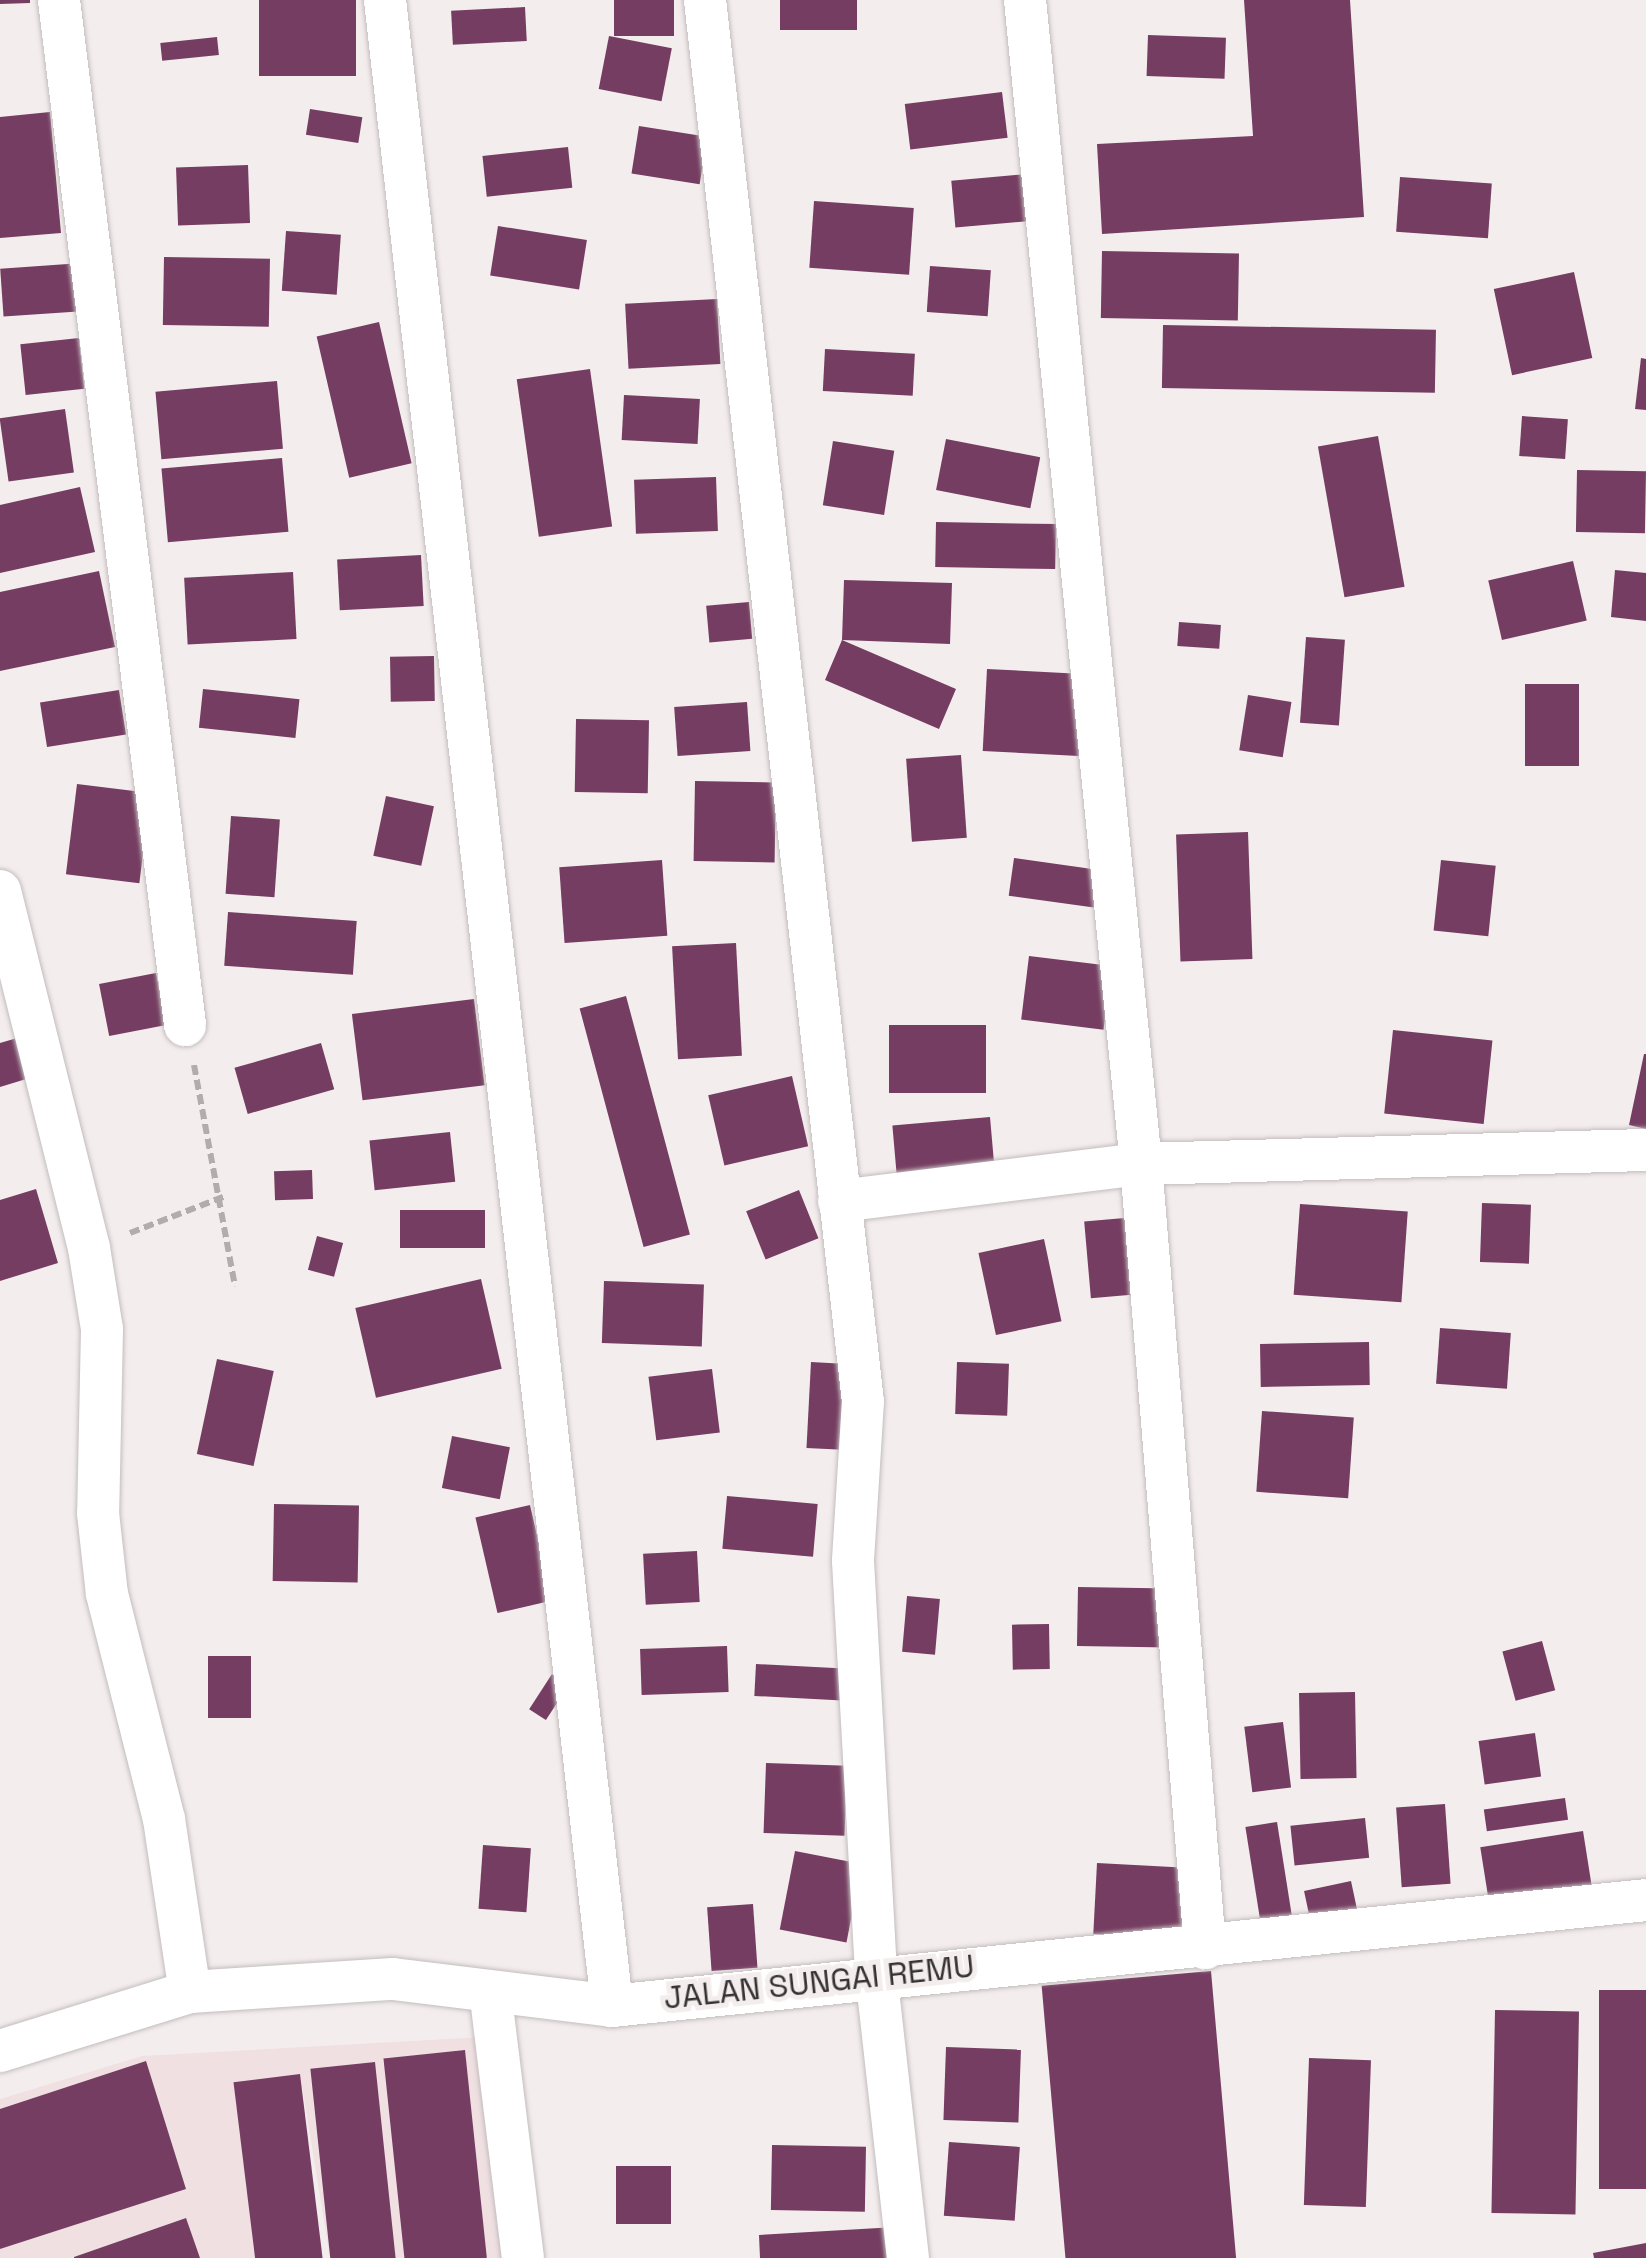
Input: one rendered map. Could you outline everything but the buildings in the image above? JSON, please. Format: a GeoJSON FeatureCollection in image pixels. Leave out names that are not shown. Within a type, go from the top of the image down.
{"type":"FeatureCollection","features":[{"type":"Feature","properties":{"kind":"street"},"geometry":{"type":"LineString","coordinates":[[59,0],[185,1025]]}},
{"type":"Feature","properties":{"kind":"street"},"geometry":{"type":"LineString","coordinates":[[386,0],[612,2006]]}},
{"type":"Feature","properties":{"kind":"street"},"geometry":{"type":"LineString","coordinates":[[705,0],[863,1402],[852,1561],[876,1973],[908,2258]]}},
{"type":"Feature","properties":{"kind":"street"},"geometry":{"type":"LineString","coordinates":[[1025,0],[1141,1164],[1205,1948]]}},
{"type":"Feature","properties":{"kind":"street"},"geometry":{"type":"LineString","coordinates":[[0,891],[89,1248],[102,1329],[98,1512],[107,1594],[164,1818],[190,1992]]}},
{"type":"Feature","properties":{"kind":"street"},"geometry":{"type":"LineString","coordinates":[[839,1202],[1141,1164],[1646,1150]]}},
{"type":"Feature","properties":{"kind":"street","name":"JALAN SUNGAI REMU"},"geometry":{"type":"LineString","coordinates":[[0,2052],[190,1992],[392,1980],[492,1998],[612,2006],[876,1973],[1205,1948],[1646,1900]]}},
{"type":"Feature","properties":{"kind":"street"},"geometry":{"type":"LineString","coordinates":[[492,1998],[523,2258]]}},
{"type":"Feature","properties":{"kind":"path"},"geometry":{"type":"LineString","coordinates":[[185,1025],[222,1198],[235,1286]]}},
{"type":"Feature","properties":{"kind":"path"},"geometry":{"type":"LineString","coordinates":[[89,1248],[222,1198]]}},
{"type":"Feature","properties":{"kind":"shaded area"},"geometry":{"type":"Polygon","coordinates":[[[501,2036],[532,2258],[487,2258],[465,2050],[383,2059],[405,2258],[395,2258],[374,2062],[310,2069],[330,2258],[300,2074],[234,2083],[257,2258],[200,2258],[185,2218],[72,2258],[0,2258],[0,2249],[186,2188],[146,2062],[0,2109],[0,2099],[142,2056],[501,2036]]]}}]}
